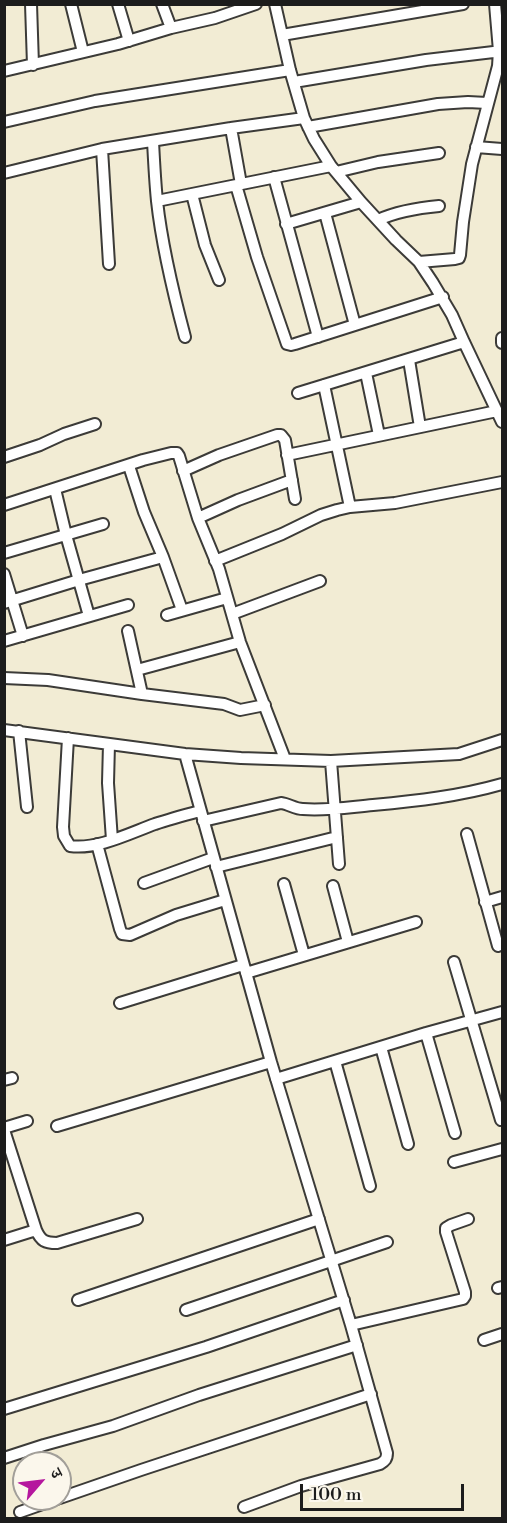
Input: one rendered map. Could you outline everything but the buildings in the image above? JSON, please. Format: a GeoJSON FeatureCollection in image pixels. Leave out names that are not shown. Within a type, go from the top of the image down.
{"type":"FeatureCollection","features":[{"type":"Feature","properties":{"kind":"street"},"geometry":{"type":"LineString","coordinates":[[31,4],[33,65]]}},
{"type":"Feature","properties":{"kind":"street"},"geometry":{"type":"LineString","coordinates":[[71,4],[83,52]]}},
{"type":"Feature","properties":{"kind":"street"},"geometry":{"type":"LineString","coordinates":[[118,4],[129,41]]}},
{"type":"Feature","properties":{"kind":"street"},"geometry":{"type":"LineString","coordinates":[[162,4],[171,28]]}},
{"type":"Feature","properties":{"kind":"street"},"geometry":{"type":"LineString","coordinates":[[4,71],[129,41],[215,18],[256,4]]}},
{"type":"Feature","properties":{"kind":"street"},"geometry":{"type":"LineString","coordinates":[[275,4],[290,70],[306,122],[334,169],[361,202],[419,262],[443,297],[500,417],[420,427],[287,454]]}},
{"type":"Feature","properties":{"kind":"street"},"geometry":{"type":"LineString","coordinates":[[282,35],[431,7],[464,4]]}},
{"type":"Feature","properties":{"kind":"street"},"geometry":{"type":"LineString","coordinates":[[419,262],[455,259],[460,255],[472,164],[501,51],[495,4]]}},
{"type":"Feature","properties":{"kind":"street"},"geometry":{"type":"LineString","coordinates":[[294,82],[426,60],[501,51]]}},
{"type":"Feature","properties":{"kind":"street"},"geometry":{"type":"LineString","coordinates":[[4,122],[95,101],[290,70]]}},
{"type":"Feature","properties":{"kind":"street"},"geometry":{"type":"LineString","coordinates":[[4,173],[102,149],[231,128],[306,122],[438,104],[487,103]]}},
{"type":"Feature","properties":{"kind":"street"},"geometry":{"type":"LineString","coordinates":[[231,128],[238,184],[257,257],[287,344],[291,345],[318,337],[443,297]]}},
{"type":"Feature","properties":{"kind":"street"},"geometry":{"type":"LineString","coordinates":[[153,141],[157,201],[171,285],[185,337]]}},
{"type":"Feature","properties":{"kind":"street"},"geometry":{"type":"LineString","coordinates":[[476,147],[502,149]]}},
{"type":"Feature","properties":{"kind":"street"},"geometry":{"type":"LineString","coordinates":[[102,149],[109,264]]}},
{"type":"Feature","properties":{"kind":"street"},"geometry":{"type":"LineString","coordinates":[[157,201],[274,177],[439,153]]}},
{"type":"Feature","properties":{"kind":"street"},"geometry":{"type":"LineString","coordinates":[[274,177],[318,337]]}},
{"type":"Feature","properties":{"kind":"street"},"geometry":{"type":"LineString","coordinates":[[192,194],[206,245],[219,280]]}},
{"type":"Feature","properties":{"kind":"street"},"geometry":{"type":"LineString","coordinates":[[286,224],[361,202]]}},
{"type":"Feature","properties":{"kind":"street"},"geometry":{"type":"LineString","coordinates":[[378,220],[405,210],[438,206]]}},
{"type":"Feature","properties":{"kind":"street"},"geometry":{"type":"LineString","coordinates":[[325,213],[355,325]]}},
{"type":"Feature","properties":{"kind":"street"},"geometry":{"type":"LineString","coordinates":[[502,338],[502,343]]}},
{"type":"Feature","properties":{"kind":"street"},"geometry":{"type":"LineString","coordinates":[[298,393],[464,342]]}},
{"type":"Feature","properties":{"kind":"street"},"geometry":{"type":"LineString","coordinates":[[409,360],[420,427]]}},
{"type":"Feature","properties":{"kind":"street"},"geometry":{"type":"LineString","coordinates":[[366,373],[379,435]]}},
{"type":"Feature","properties":{"kind":"street"},"geometry":{"type":"LineString","coordinates":[[324,385],[350,507]]}},
{"type":"Feature","properties":{"kind":"street"},"geometry":{"type":"LineString","coordinates":[[4,456],[40,446],[64,434],[95,424]]}},
{"type":"Feature","properties":{"kind":"street"},"geometry":{"type":"LineString","coordinates":[[183,471],[249,444],[281,435],[287,454],[295,499]]}},
{"type":"Feature","properties":{"kind":"street"},"geometry":{"type":"LineString","coordinates":[[4,505],[143,460],[174,452],[179,456],[198,518],[219,569],[240,642],[285,759]]}},
{"type":"Feature","properties":{"kind":"street"},"geometry":{"type":"LineString","coordinates":[[129,465],[144,512],[182,610]]}},
{"type":"Feature","properties":{"kind":"street"},"geometry":{"type":"LineString","coordinates":[[198,518],[292,480]]}},
{"type":"Feature","properties":{"kind":"street"},"geometry":{"type":"LineString","coordinates":[[215,561],[288,532],[321,515],[350,507],[395,503],[502,482]]}},
{"type":"Feature","properties":{"kind":"street"},"geometry":{"type":"LineString","coordinates":[[55,489],[88,616]]}},
{"type":"Feature","properties":{"kind":"street"},"geometry":{"type":"LineString","coordinates":[[4,553],[103,524]]}},
{"type":"Feature","properties":{"kind":"street"},"geometry":{"type":"LineString","coordinates":[[8,602],[163,557]]}},
{"type":"Feature","properties":{"kind":"street"},"geometry":{"type":"LineString","coordinates":[[4,574],[8,602],[22,636]]}},
{"type":"Feature","properties":{"kind":"street"},"geometry":{"type":"LineString","coordinates":[[232,614],[320,581]]}},
{"type":"Feature","properties":{"kind":"street"},"geometry":{"type":"LineString","coordinates":[[167,615],[227,598]]}},
{"type":"Feature","properties":{"kind":"street"},"geometry":{"type":"LineString","coordinates":[[4,641],[128,605]]}},
{"type":"Feature","properties":{"kind":"street"},"geometry":{"type":"LineString","coordinates":[[128,632],[142,694]]}},
{"type":"Feature","properties":{"kind":"street"},"geometry":{"type":"LineString","coordinates":[[137,670],[240,642]]}},
{"type":"Feature","properties":{"kind":"street"},"geometry":{"type":"LineString","coordinates":[[4,678],[48,680],[215,703],[240,710],[265,705]]}},
{"type":"Feature","properties":{"kind":"street"},"geometry":{"type":"LineString","coordinates":[[4,729],[185,754],[331,761],[459,754],[502,740]]}},
{"type":"Feature","properties":{"kind":"street"},"geometry":{"type":"LineString","coordinates":[[19,731],[27,807]]}},
{"type":"Feature","properties":{"kind":"street"},"geometry":{"type":"LineString","coordinates":[[68,738],[63,826],[64,836],[70,846],[76,847],[112,840],[159,823],[281,803],[300,809],[335,808],[433,799],[502,784]]}},
{"type":"Feature","properties":{"kind":"street"},"geometry":{"type":"LineString","coordinates":[[109,744],[108,783],[112,840]]}},
{"type":"Feature","properties":{"kind":"street"},"geometry":{"type":"LineString","coordinates":[[185,754],[244,969],[344,1300],[387,1453],[385,1462],[301,1486],[244,1507]]}},
{"type":"Feature","properties":{"kind":"street"},"geometry":{"type":"LineString","coordinates":[[331,761],[339,864]]}},
{"type":"Feature","properties":{"kind":"street"},"geometry":{"type":"LineString","coordinates":[[466,834],[498,946]]}},
{"type":"Feature","properties":{"kind":"street"},"geometry":{"type":"LineString","coordinates":[[144,884],[215,862],[337,837]]}},
{"type":"Feature","properties":{"kind":"street"},"geometry":{"type":"LineString","coordinates":[[97,844],[122,934],[130,935],[176,915],[225,900]]}},
{"type":"Feature","properties":{"kind":"street"},"geometry":{"type":"LineString","coordinates":[[284,884],[304,955]]}},
{"type":"Feature","properties":{"kind":"street"},"geometry":{"type":"LineString","coordinates":[[333,886],[348,942]]}},
{"type":"Feature","properties":{"kind":"street"},"geometry":{"type":"LineString","coordinates":[[485,902],[502,897]]}},
{"type":"Feature","properties":{"kind":"street"},"geometry":{"type":"LineString","coordinates":[[120,1003],[304,955],[416,922]]}},
{"type":"Feature","properties":{"kind":"street"},"geometry":{"type":"LineString","coordinates":[[454,962],[501,1120]]}},
{"type":"Feature","properties":{"kind":"street"},"geometry":{"type":"LineString","coordinates":[[276,1079],[502,1012]]}},
{"type":"Feature","properties":{"kind":"street"},"geometry":{"type":"LineString","coordinates":[[426,1033],[455,1133]]}},
{"type":"Feature","properties":{"kind":"street"},"geometry":{"type":"LineString","coordinates":[[381,1047],[408,1144]]}},
{"type":"Feature","properties":{"kind":"street"},"geometry":{"type":"LineString","coordinates":[[335,1061],[370,1186]]}},
{"type":"Feature","properties":{"kind":"street"},"geometry":{"type":"LineString","coordinates":[[57,1126],[271,1062]]}},
{"type":"Feature","properties":{"kind":"street"},"geometry":{"type":"LineString","coordinates":[[27,1121],[4,1129],[40,1239],[46,1243],[57,1243],[137,1219]]}},
{"type":"Feature","properties":{"kind":"street"},"geometry":{"type":"LineString","coordinates":[[454,1162],[502,1149]]}},
{"type":"Feature","properties":{"kind":"street"},"geometry":{"type":"LineString","coordinates":[[78,1300],[319,1219]]}},
{"type":"Feature","properties":{"kind":"street"},"geometry":{"type":"LineString","coordinates":[[351,1326],[463,1299],[465,1292],[446,1228],[468,1220]]}},
{"type":"Feature","properties":{"kind":"street"},"geometry":{"type":"LineString","coordinates":[[4,1240],[36,1230]]}},
{"type":"Feature","properties":{"kind":"street"},"geometry":{"type":"LineString","coordinates":[[186,1310],[387,1242]]}},
{"type":"Feature","properties":{"kind":"street"},"geometry":{"type":"LineString","coordinates":[[4,1409],[206,1347],[344,1300]]}},
{"type":"Feature","properties":{"kind":"street"},"geometry":{"type":"LineString","coordinates":[[484,1340],[502,1334]]}},
{"type":"Feature","properties":{"kind":"street"},"geometry":{"type":"LineString","coordinates":[[4,1458],[113,1426],[199,1395],[357,1345]]}},
{"type":"Feature","properties":{"kind":"street"},"geometry":{"type":"LineString","coordinates":[[72,1494],[371,1394]]}}]}
